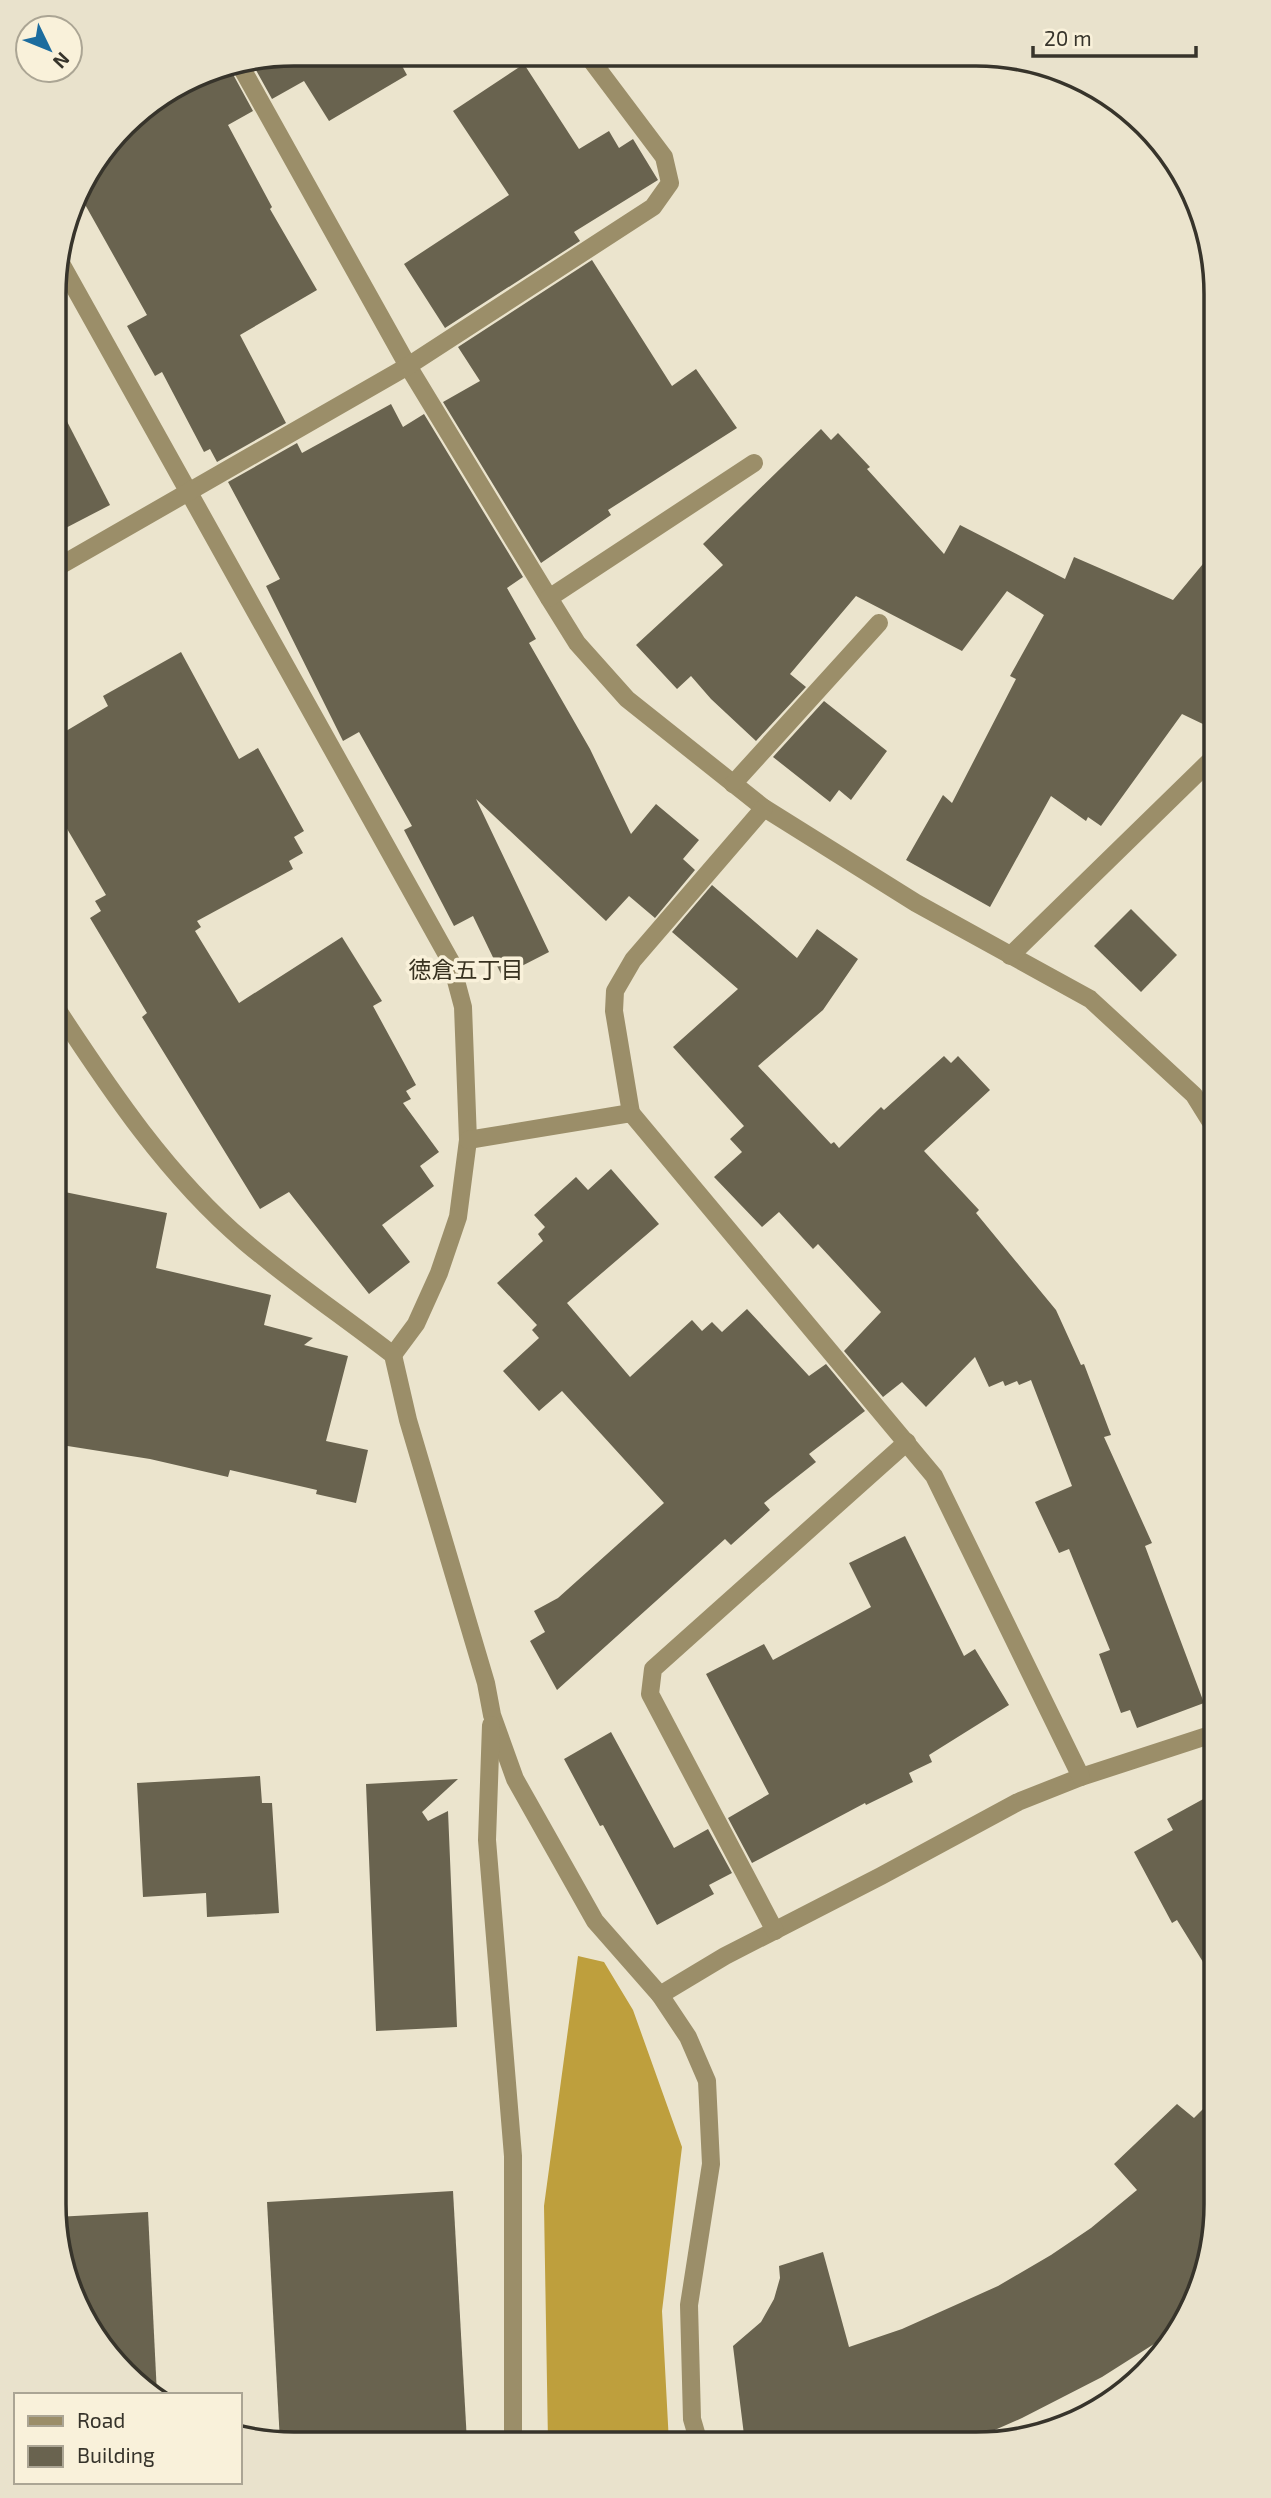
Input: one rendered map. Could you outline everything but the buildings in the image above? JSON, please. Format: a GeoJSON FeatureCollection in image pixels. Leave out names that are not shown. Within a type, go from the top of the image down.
{"type":"FeatureCollection","features":[{"type":"Feature","properties":{"kind":"street"},"geometry":{"type":"LineString","coordinates":[[67,562],[408,366],[653,207],[670,183],[664,156],[597,67]]}},
{"type":"Feature","properties":{"kind":"street"},"geometry":{"type":"LineString","coordinates":[[244,73],[408,366],[549,598],[577,643],[627,699],[764,808],[916,902],[1090,999],[1194,1095],[1205,1113]]}},
{"type":"Feature","properties":{"kind":"street"},"geometry":{"type":"LineString","coordinates":[[67,275],[451,962],[463,1007],[468,1140],[458,1217],[439,1273],[415,1324],[393,1355]]}},
{"type":"Feature","properties":{"kind":"street"},"geometry":{"type":"LineString","coordinates":[[549,598],[754,463]]}},
{"type":"Feature","properties":{"kind":"street"},"geometry":{"type":"LineString","coordinates":[[733,783],[879,623]]}},
{"type":"Feature","properties":{"kind":"street"},"geometry":{"type":"LineString","coordinates":[[1010,956],[1205,766]]}},
{"type":"Feature","properties":{"kind":"street"},"geometry":{"type":"LineString","coordinates":[[764,808],[633,960],[615,991],[614,1011],[631,1113],[934,1476],[1081,1777]]}},
{"type":"Feature","properties":{"kind":"street"},"geometry":{"type":"LineString","coordinates":[[67,1023],[134,1119],[181,1179],[244,1242],[393,1355],[408,1420],[486,1683],[492,1715],[515,1779],[595,1921],[660,1995],[688,2037],[706,2081],[711,2164],[689,2305],[692,2418],[696,2432]]}},
{"type":"Feature","properties":{"kind":"street"},"geometry":{"type":"LineString","coordinates":[[468,1140],[631,1113]]}},
{"type":"Feature","properties":{"kind":"street"},"geometry":{"type":"LineString","coordinates":[[775,1931],[650,1694],[653,1669],[907,1442]]}},
{"type":"Feature","properties":{"kind":"street"},"geometry":{"type":"LineString","coordinates":[[492,1715],[487,1840],[513,2156],[513,2432]]}},
{"type":"Feature","properties":{"kind":"street"},"geometry":{"type":"LineString","coordinates":[[660,1995],[725,1956],[1018,1801],[1081,1777],[1204,1739]]}},
{"type":"Feature","properties":{"kind":"shaded area"},"geometry":{"type":"Polygon","coordinates":[[[578,1956],[604,1962],[633,2010],[682,2147],[662,2311],[668,2432],[548,2432],[544,2206],[578,1956]]]}},
{"type":"Feature","properties":{"kind":"district","name":"徳倉五丁目"},"geometry":{"type":"Point","coordinates":[466,970]}}]}
